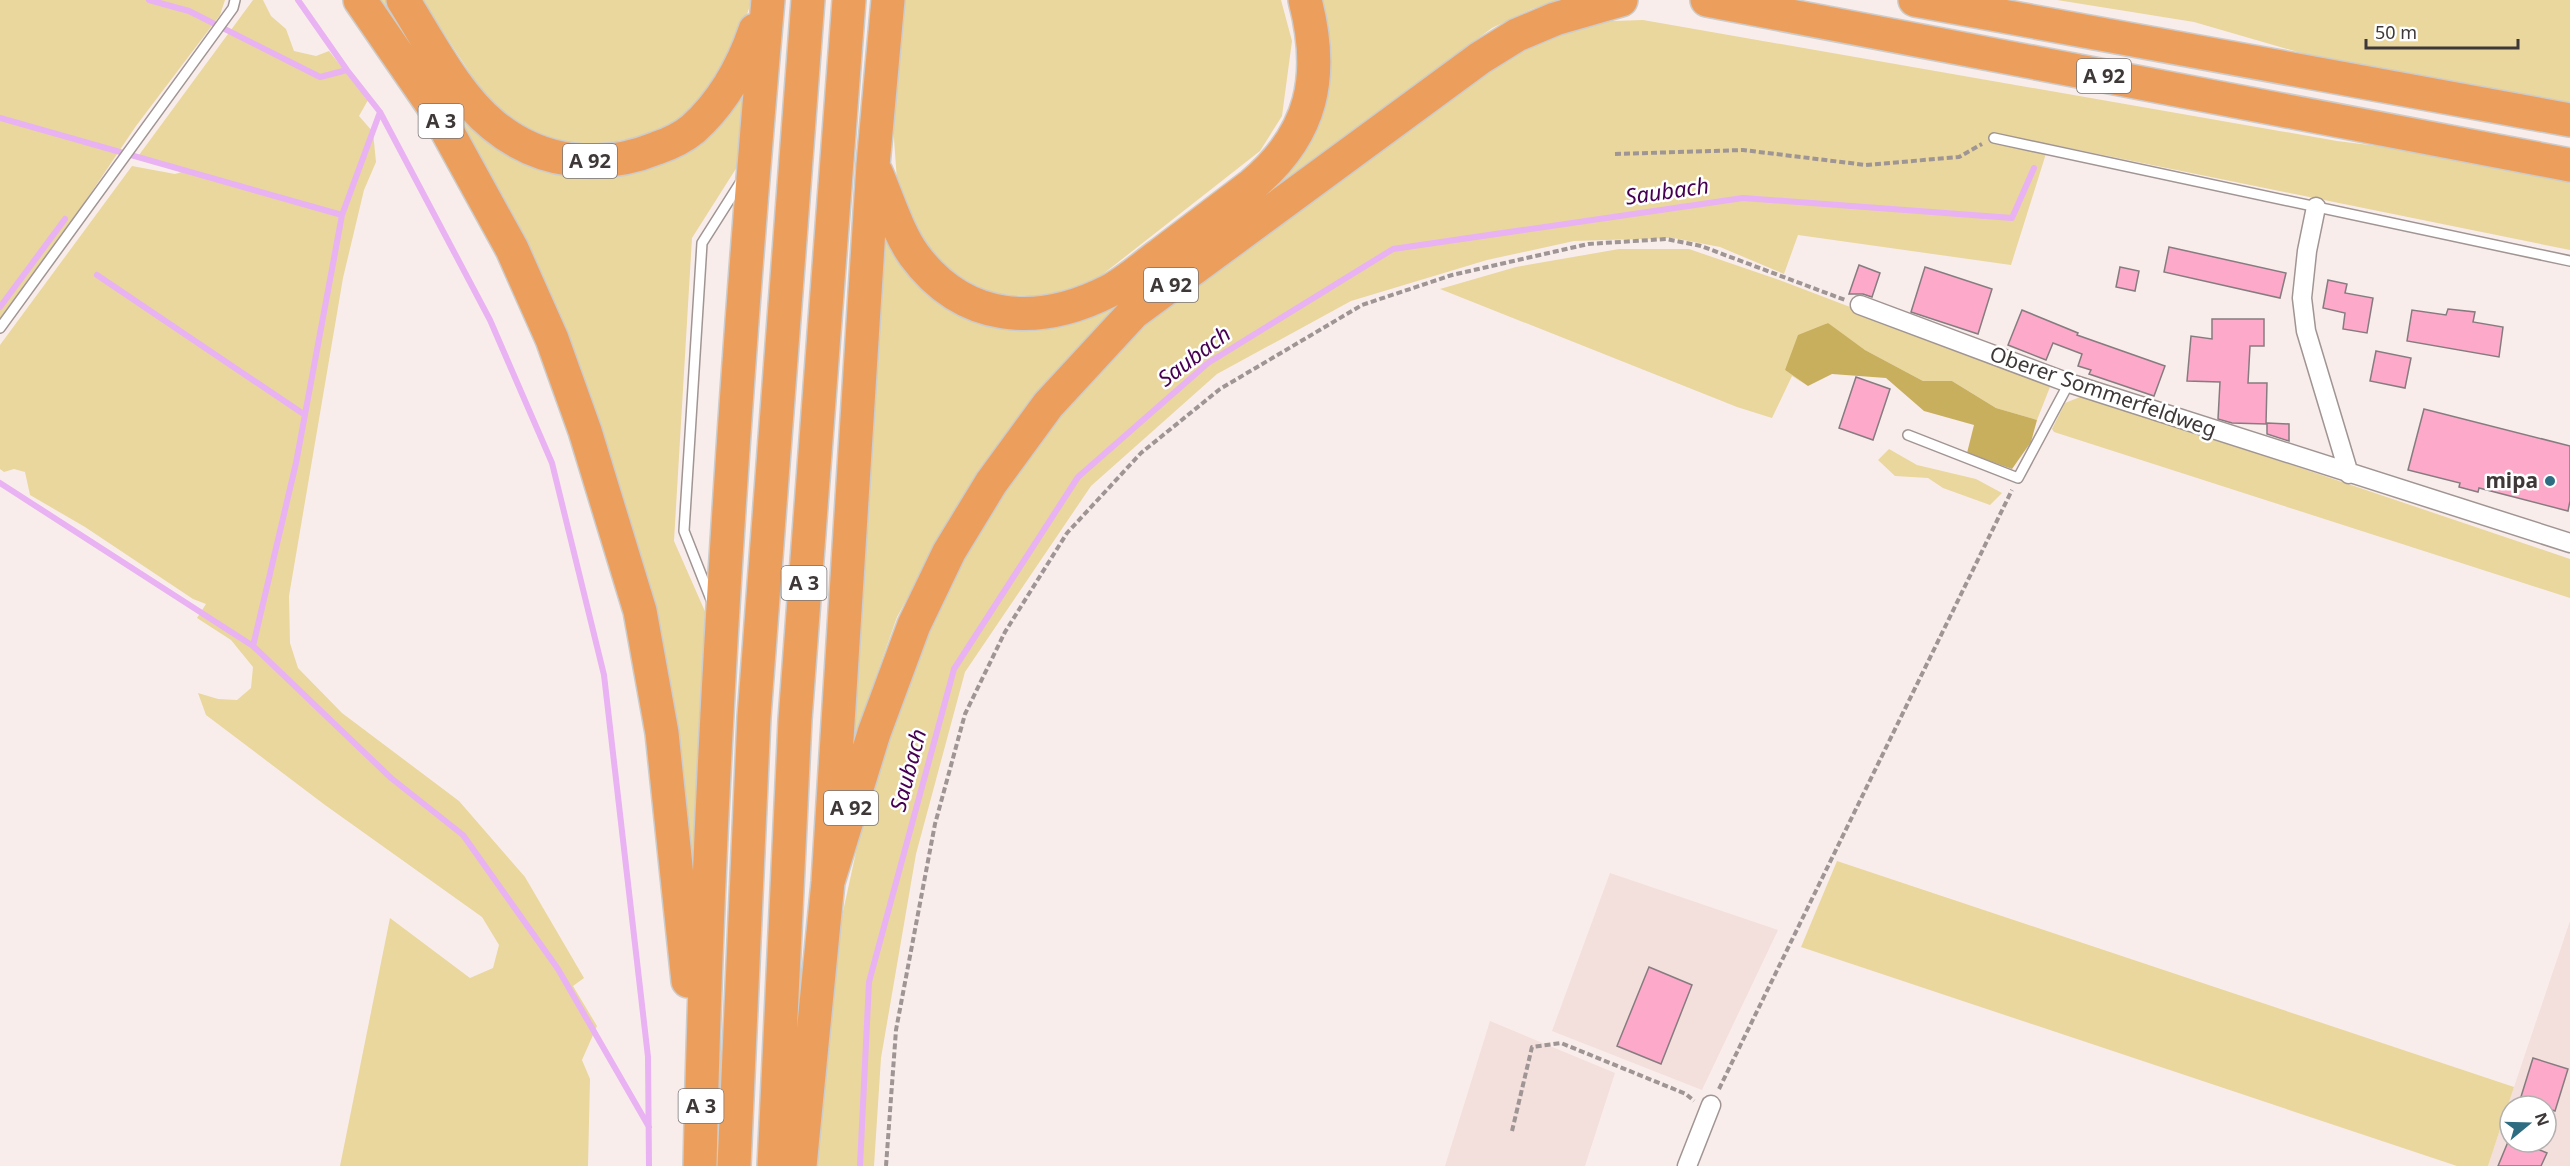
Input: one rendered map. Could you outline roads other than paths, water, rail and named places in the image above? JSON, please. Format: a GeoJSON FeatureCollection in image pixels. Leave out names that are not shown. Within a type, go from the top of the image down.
{"type":"FeatureCollection","features":[{"type":"Feature","properties":{"kind":"highway","name":"A 3"},"geometry":{"type":"LineString","coordinates":[[360,0],[435,109],[512,249],[552,339],[585,431],[642,622],[662,732],[690,1011],[702,1046]]}},
{"type":"Feature","properties":{"kind":"highway","name":"A 92"},"geometry":{"type":"LineString","coordinates":[[403,0],[470,101],[496,127],[515,140],[554,156],[572,160],[613,162],[669,143],[691,130],[706,116],[723,96],[739,71],[767,0]]}},
{"type":"Feature","properties":{"kind":"highway","name":"A 3"},"geometry":{"type":"LineString","coordinates":[[700,1166],[702,1046],[720,624],[767,0]]}},
{"type":"Feature","properties":{"kind":"highway","name":"A 3"},"geometry":{"type":"LineString","coordinates":[[734,1166],[755,705],[808,0]]}},
{"type":"Feature","properties":{"kind":"highway","name":"A 3"},"geometry":{"type":"LineString","coordinates":[[774,1166],[795,720],[849,0]]}},
{"type":"Feature","properties":{"kind":"highway","name":"A 3"},"geometry":{"type":"LineString","coordinates":[[800,1166],[828,882],[873,165],[888,0]]}},
{"type":"Feature","properties":{"kind":"highway","name":"A 3"},"geometry":{"type":"LineString","coordinates":[[873,165],[913,254],[933,277],[953,294],[970,304],[1017,314],[1056,310],[1082,303],[1119,285],[1252,185],[1269,171],[1293,141],[1310,100],[1314,78],[1314,37],[1305,0]]}},
{"type":"Feature","properties":{"kind":"highway","name":"A 92"},"geometry":{"type":"LineString","coordinates":[[828,882],[874,733],[915,625],[949,552],[991,483],[1048,405],[1073,377],[1133,313],[1480,58],[1517,35],[1556,19],[1621,0]]}},
{"type":"Feature","properties":{"kind":"highway","name":"A 92"},"geometry":{"type":"LineString","coordinates":[[1707,0],[2570,165]]}},
{"type":"Feature","properties":{"kind":"highway","name":"A 92"},"geometry":{"type":"LineString","coordinates":[[1915,0],[2555,117]]}},
{"type":"Feature","properties":{"kind":"street"},"geometry":{"type":"LineString","coordinates":[[2316,207],[2307,250],[2302,298],[2306,331],[2349,474]]}},
{"type":"Feature","properties":{"kind":"street","name":"Oberer Sommerfeldweg"},"geometry":{"type":"LineString","coordinates":[[1860,305],[2069,383],[2570,543]]}},
{"type":"Feature","properties":{"kind":"street"},"geometry":{"type":"LineString","coordinates":[[1687,1166],[1711,1105]]}},
{"type":"Feature","properties":{"kind":"lane"},"geometry":{"type":"LineString","coordinates":[[0,328],[138,142],[233,8],[235,0]]}},
{"type":"Feature","properties":{"kind":"lane"},"geometry":{"type":"LineString","coordinates":[[1994,138],[2570,261]]}},
{"type":"Feature","properties":{"kind":"lane"},"geometry":{"type":"LineString","coordinates":[[720,624],[684,531],[702,243],[754,161]]}},
{"type":"Feature","properties":{"kind":"lane"},"geometry":{"type":"LineString","coordinates":[[1908,435],[2018,478],[2069,383]]}},
{"type":"Feature","properties":{"kind":"waterway"},"geometry":{"type":"LineString","coordinates":[[149,0],[189,11],[320,77],[347,70]]}},
{"type":"Feature","properties":{"kind":"waterway"},"geometry":{"type":"LineString","coordinates":[[298,0],[347,70],[380,112],[490,320],[552,463],[604,675],[648,1057],[649,1166]]}},
{"type":"Feature","properties":{"kind":"waterway"},"geometry":{"type":"LineString","coordinates":[[253,646],[296,463],[342,215],[380,112]]}},
{"type":"Feature","properties":{"kind":"waterway"},"geometry":{"type":"LineString","coordinates":[[0,118],[342,215]]}},
{"type":"Feature","properties":{"kind":"waterway","name":"Saubach"},"geometry":{"type":"LineString","coordinates":[[860,1166],[869,982],[954,669],[1078,477],[1208,363],[1393,249],[1743,198],[2012,218],[2034,168]]}},
{"type":"Feature","properties":{"kind":"waterway"},"geometry":{"type":"LineString","coordinates":[[0,307],[65,219]]}},
{"type":"Feature","properties":{"kind":"waterway"},"geometry":{"type":"LineString","coordinates":[[97,275],[305,415]]}},
{"type":"Feature","properties":{"kind":"waterway"},"geometry":{"type":"LineString","coordinates":[[0,483],[253,646],[391,778],[463,835],[558,969],[649,1127]]}},
{"type":"Feature","properties":{"kind":"place","name":"mipa"},"geometry":{"type":"Point","coordinates":[2550,481]}}]}
